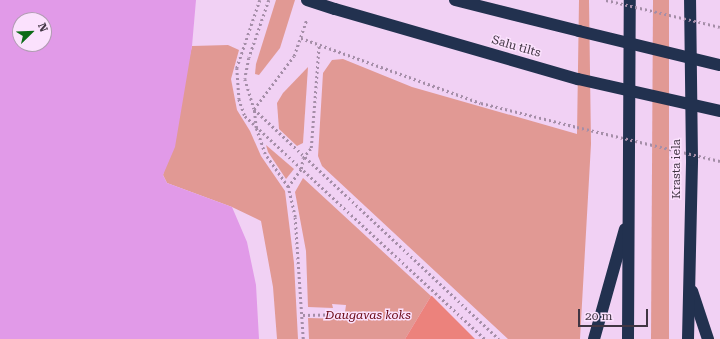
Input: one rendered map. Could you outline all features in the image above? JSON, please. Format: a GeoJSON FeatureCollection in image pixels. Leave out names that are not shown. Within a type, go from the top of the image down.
{"type":"FeatureCollection","features":[{"type":"Feature","properties":{"kind":"highway","name":"Salu tilts"},"geometry":{"type":"LineString","coordinates":[[306,0],[335,10],[578,79],[720,111]]}},
{"type":"Feature","properties":{"kind":"highway"},"geometry":{"type":"LineString","coordinates":[[455,0],[720,65]]}},
{"type":"Feature","properties":{"kind":"highway"},"geometry":{"type":"LineString","coordinates":[[628,339],[630,0]]}},
{"type":"Feature","properties":{"kind":"highway","name":"Krasta iela"},"geometry":{"type":"LineString","coordinates":[[688,339],[692,160],[690,0]]}},
{"type":"Feature","properties":{"kind":"highway"},"geometry":{"type":"LineString","coordinates":[[594,339],[629,214]]}},
{"type":"Feature","properties":{"kind":"highway"},"geometry":{"type":"LineString","coordinates":[[690,282],[708,339]]}},
{"type":"Feature","properties":{"kind":"path"},"geometry":{"type":"LineString","coordinates":[[260,0],[237,68],[236,81],[245,116],[256,128],[485,339]]}},
{"type":"Feature","properties":{"kind":"path"},"geometry":{"type":"LineString","coordinates":[[269,0],[249,58],[245,80],[254,110],[256,128],[265,154],[288,187],[295,217],[303,315],[303,339]]}},
{"type":"Feature","properties":{"kind":"path"},"geometry":{"type":"LineString","coordinates":[[606,0],[720,27]]}},
{"type":"Feature","properties":{"kind":"path"},"geometry":{"type":"LineString","coordinates":[[254,110],[294,56],[307,20]]}},
{"type":"Feature","properties":{"kind":"path"},"geometry":{"type":"LineString","coordinates":[[301,38],[481,103],[720,161]]}},
{"type":"Feature","properties":{"kind":"path"},"geometry":{"type":"LineString","coordinates":[[288,187],[301,169],[303,158],[311,148],[318,44]]}},
{"type":"Feature","properties":{"kind":"path"},"geometry":{"type":"LineString","coordinates":[[254,110],[303,158],[499,339]]}},
{"type":"Feature","properties":{"kind":"path"},"geometry":{"type":"LineString","coordinates":[[303,315],[350,314]]}},
{"type":"Feature","properties":{"kind":"green space"},"geometry":{"type":"Polygon","coordinates":[[[276,0],[295,0],[280,48],[259,75],[255,74],[256,64],[276,0]]]}},
{"type":"Feature","properties":{"kind":"green space"},"geometry":{"type":"Polygon","coordinates":[[[579,0],[589,0],[591,144],[580,339],[508,339],[322,166],[318,156],[323,73],[332,60],[343,59],[412,87],[577,134],[579,0]]]}},
{"type":"Feature","properties":{"kind":"green space"},"geometry":{"type":"Polygon","coordinates":[[[653,0],[669,0],[669,339],[651,339],[653,0]]]}},
{"type":"Feature","properties":{"kind":"green space"},"geometry":{"type":"Polygon","coordinates":[[[228,45],[239,50],[231,79],[237,110],[250,131],[261,156],[285,191],[294,263],[298,339],[277,339],[273,287],[261,221],[232,207],[167,183],[163,175],[192,46],[228,45]]]}},
{"type":"Feature","properties":{"kind":"green space"},"geometry":{"type":"Polygon","coordinates":[[[308,67],[303,143],[297,146],[279,129],[277,103],[283,93],[308,67]]]}},
{"type":"Feature","properties":{"kind":"green space"},"geometry":{"type":"Polygon","coordinates":[[[266,145],[294,169],[286,179],[268,152],[266,145]]]}},
{"type":"Feature","properties":{"kind":"green space","name":"Daugavas koks"},"geometry":{"type":"Polygon","coordinates":[[[303,178],[431,296],[405,339],[309,339],[308,318],[344,319],[346,305],[332,304],[333,308],[308,307],[306,251],[295,192],[303,178]]]}},
{"type":"Feature","properties":{"kind":"shaded area"},"geometry":{"type":"Polygon","coordinates":[[[0,0],[196,0],[192,46],[175,147],[163,175],[167,183],[232,207],[247,242],[256,285],[259,339],[0,339],[0,0]]]}},
{"type":"Feature","properties":{"kind":"shaded area"},"geometry":{"type":"Polygon","coordinates":[[[432,296],[475,339],[405,339],[432,296]]]}}]}
